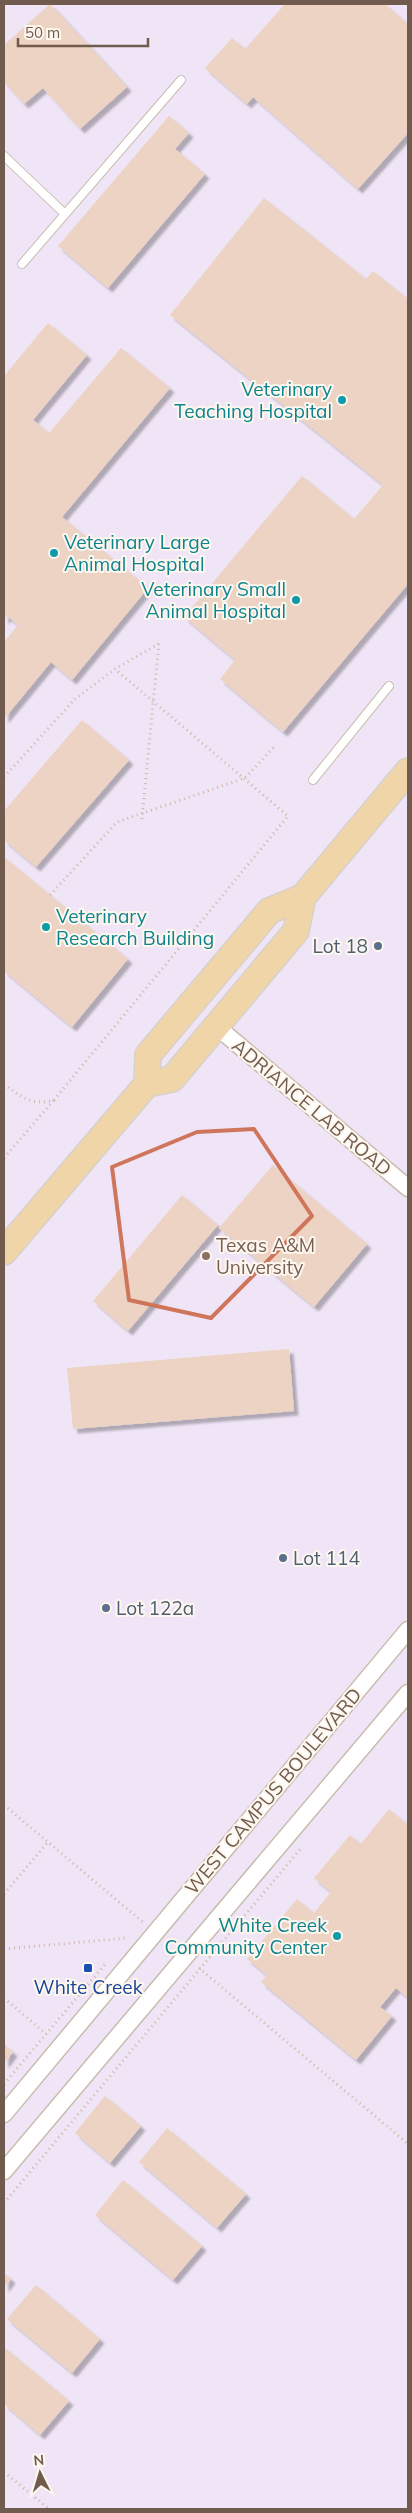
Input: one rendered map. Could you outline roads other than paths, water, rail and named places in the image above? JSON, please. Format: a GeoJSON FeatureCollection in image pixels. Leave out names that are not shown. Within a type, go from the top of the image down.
{"type":"FeatureCollection","features":[{"type":"Feature","properties":{"kind":"main road"},"geometry":{"type":"LineString","coordinates":[[147,1084],[148,1056],[254,928],[269,911],[303,897],[408,771]]}},
{"type":"Feature","properties":{"kind":"main road"},"geometry":{"type":"LineString","coordinates":[[4,1252],[147,1084],[172,1079],[296,931],[303,897]]}},
{"type":"Feature","properties":{"kind":"main road"},"geometry":{"type":"LineString","coordinates":[[216,1026],[213,1016],[214,1003],[249,960],[254,928]]}},
{"type":"Feature","properties":{"kind":"street","name":"ADRIANCE LAB ROAD"},"geometry":{"type":"LineString","coordinates":[[216,1026],[408,1188]]}},
{"type":"Feature","properties":{"kind":"street","name":"WEST CAMPUS BOULEVARD"},"geometry":{"type":"LineString","coordinates":[[4,2114],[408,1630]]}},
{"type":"Feature","properties":{"kind":"street"},"geometry":{"type":"LineString","coordinates":[[4,2171],[408,1693]]}},
{"type":"Feature","properties":{"kind":"lane"},"geometry":{"type":"LineString","coordinates":[[22,264],[181,80]]}},
{"type":"Feature","properties":{"kind":"lane"},"geometry":{"type":"LineString","coordinates":[[4,156],[65,214]]}},
{"type":"Feature","properties":{"kind":"lane"},"geometry":{"type":"LineString","coordinates":[[313,780],[389,686]]}},
{"type":"Feature","properties":{"kind":"place","name":"Veterinary Teaching Hospital"},"geometry":{"type":"Point","coordinates":[342,400]}},
{"type":"Feature","properties":{"kind":"place","name":"Veterinary Large Animal Hospital"},"geometry":{"type":"Point","coordinates":[54,553]}},
{"type":"Feature","properties":{"kind":"place","name":"Veterinary Small Animal Hospital"},"geometry":{"type":"Point","coordinates":[296,600]}},
{"type":"Feature","properties":{"kind":"place","name":"Veterinary Research Building"},"geometry":{"type":"Point","coordinates":[46,927]}},
{"type":"Feature","properties":{"kind":"place","name":"Lot 18"},"geometry":{"type":"Point","coordinates":[378,946]}},
{"type":"Feature","properties":{"kind":"place","name":"Texas A&M University"},"geometry":{"type":"Point","coordinates":[206,1256]}},
{"type":"Feature","properties":{"kind":"place","name":"Lot 114"},"geometry":{"type":"Point","coordinates":[283,1558]}},
{"type":"Feature","properties":{"kind":"place","name":"Lot 122a"},"geometry":{"type":"Point","coordinates":[106,1608]}},
{"type":"Feature","properties":{"kind":"place","name":"White Creek Community Center"},"geometry":{"type":"Point","coordinates":[337,1936]}},
{"type":"Feature","properties":{"kind":"place","name":"White Creek"},"geometry":{"type":"Point","coordinates":[88,1968]}}]}
